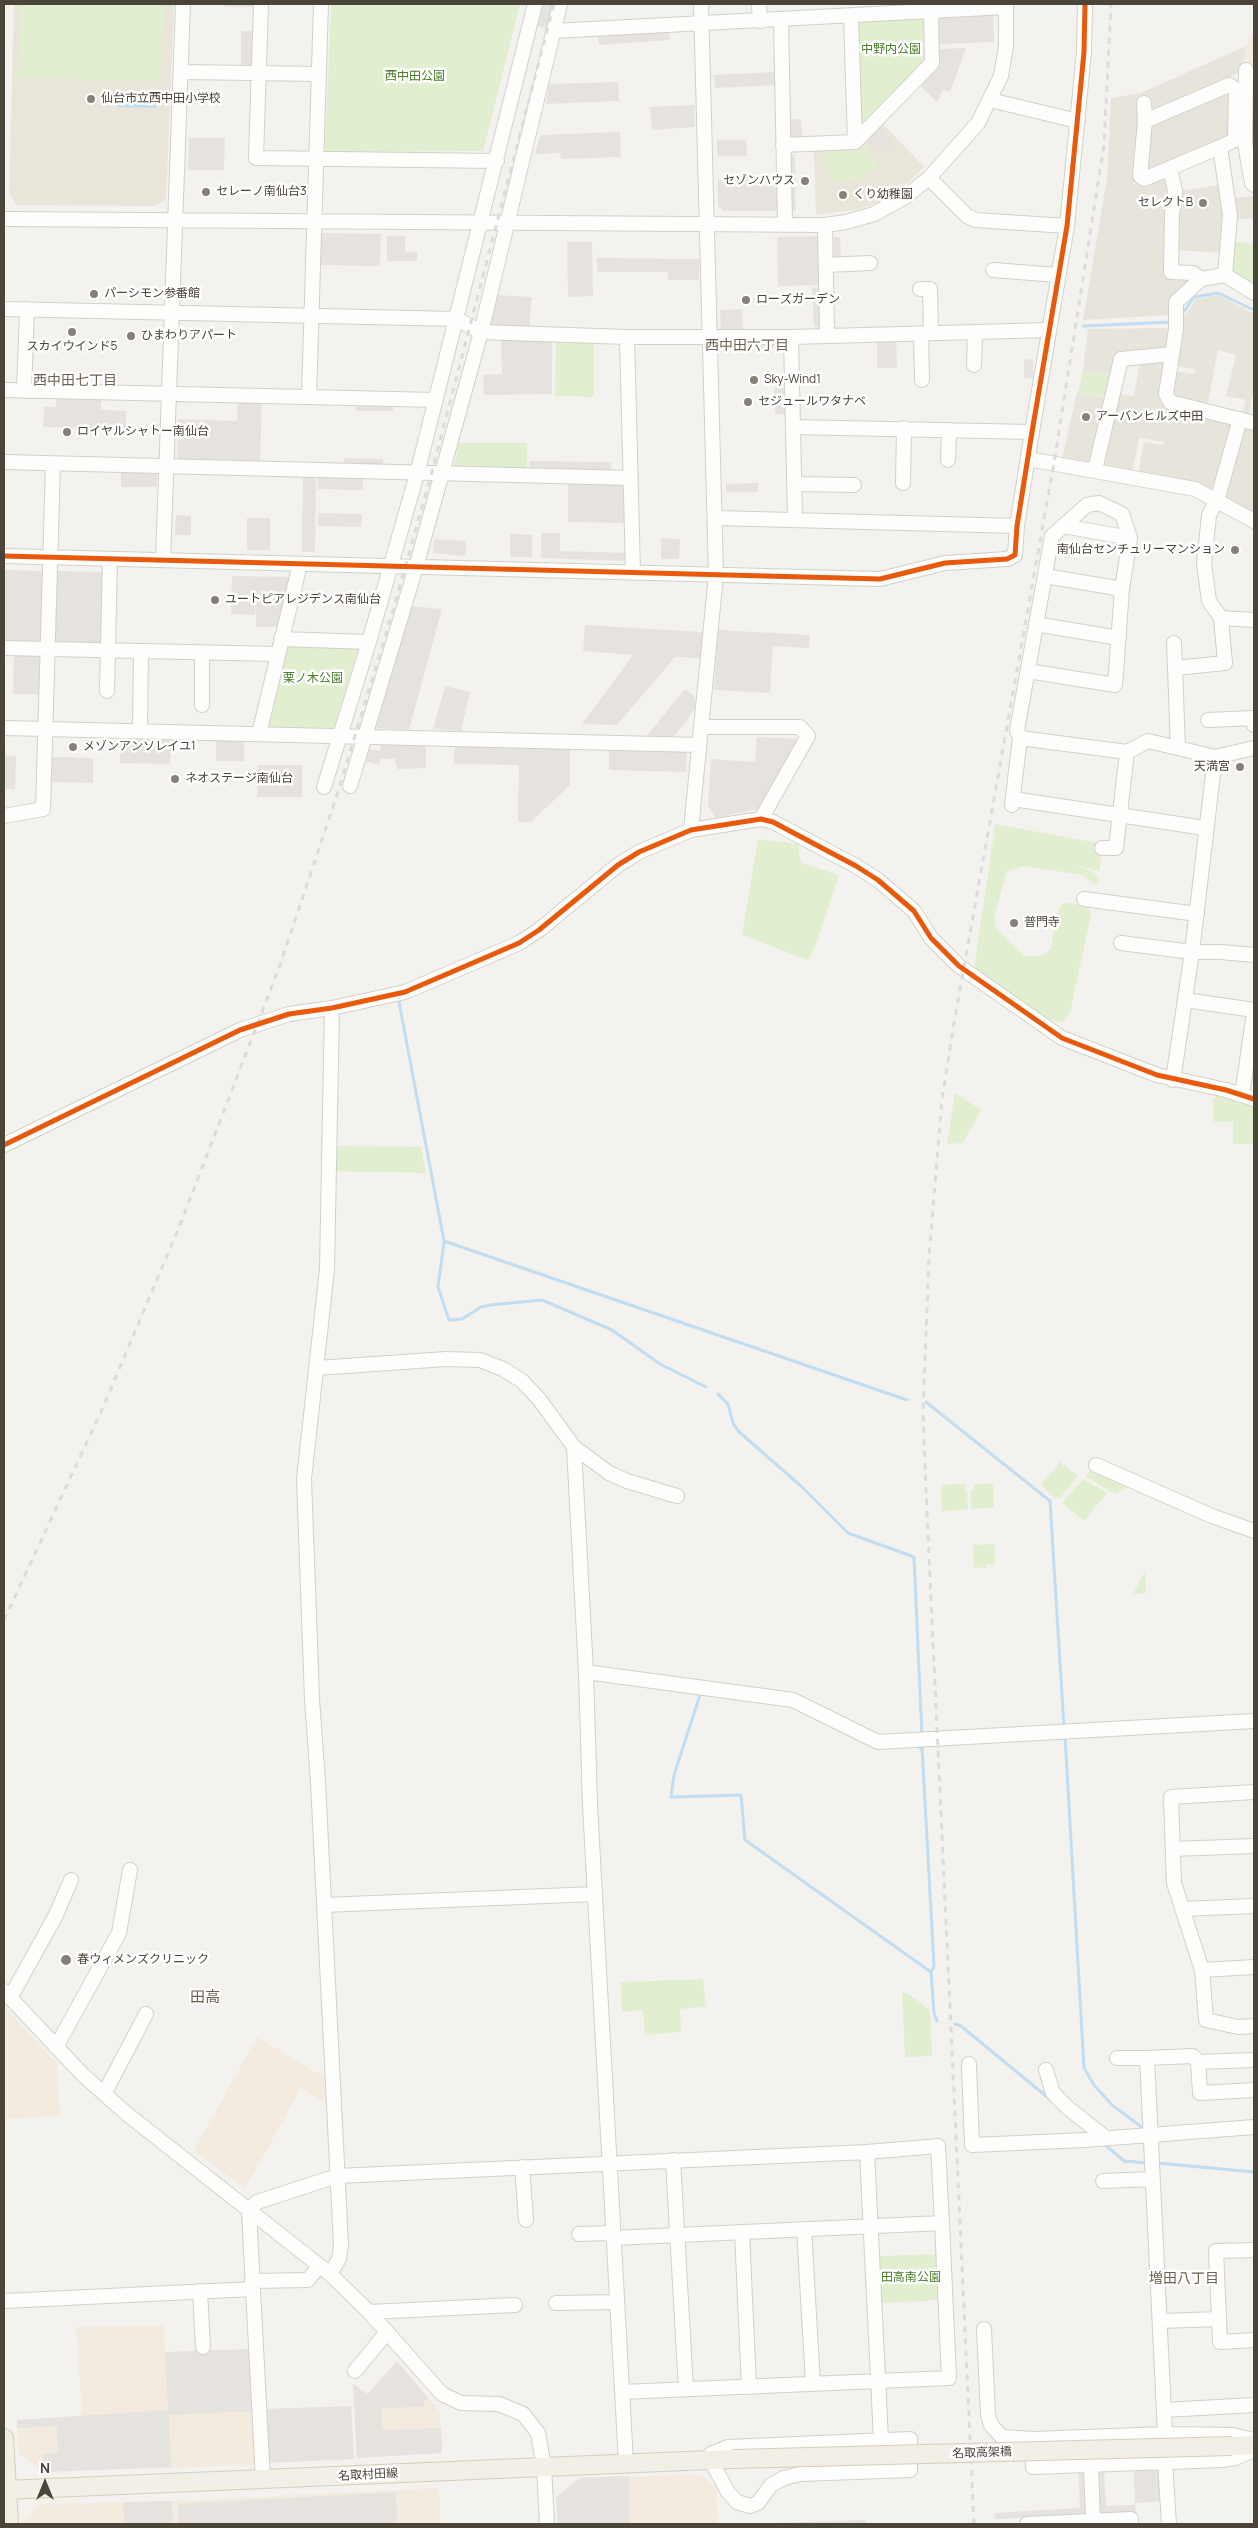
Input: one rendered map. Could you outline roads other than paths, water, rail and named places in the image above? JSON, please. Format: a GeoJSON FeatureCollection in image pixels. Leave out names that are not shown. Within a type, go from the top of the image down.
{"type":"FeatureCollection","features":[{"type":"Feature","properties":{"kind":"main road"},"geometry":{"type":"LineString","coordinates":[[4,2438],[9,2524]]}},
{"type":"Feature","properties":{"kind":"main road","name":"名取高架橋"},"geometry":{"type":"LineString","coordinates":[[733,2460],[1254,2445]]}},
{"type":"Feature","properties":{"kind":"main road","name":"名取村田線"},"geometry":{"type":"LineString","coordinates":[[6,2490],[733,2460]]}},
{"type":"Feature","properties":{"kind":"street"},"geometry":{"type":"LineString","coordinates":[[163,560],[174,312],[184,4]]}},
{"type":"Feature","properties":{"kind":"street"},"geometry":{"type":"LineString","coordinates":[[261,4],[257,73],[256,158],[497,161]]}},
{"type":"Feature","properties":{"kind":"street"},"geometry":{"type":"LineString","coordinates":[[310,396],[321,4]]}},
{"type":"Feature","properties":{"kind":"street"},"geometry":{"type":"LineString","coordinates":[[324,787],[369,642],[417,474],[535,4]]}},
{"type":"Feature","properties":{"kind":"street"},"geometry":{"type":"LineString","coordinates":[[350,786],[416,567],[481,332],[560,4]]}},
{"type":"Feature","properties":{"kind":"street"},"geometry":{"type":"LineString","coordinates":[[691,830],[716,575],[701,4]]}},
{"type":"Feature","properties":{"kind":"street"},"geometry":{"type":"LineString","coordinates":[[759,4],[760,21]]}},
{"type":"Feature","properties":{"kind":"street"},"geometry":{"type":"LineString","coordinates":[[4,556],[880,579],[945,563],[1007,559],[1014,555],[1032,432],[1067,226],[1084,52],[1085,4]]}},
{"type":"Feature","properties":{"kind":"street"},"geometry":{"type":"LineString","coordinates":[[4,218],[507,224],[708,223],[825,225],[874,214],[905,198],[929,178],[978,123],[1001,76],[1004,56],[1006,6],[931,12],[857,12],[781,20],[553,31]]}},
{"type":"Feature","properties":{"kind":"street"},"geometry":{"type":"LineString","coordinates":[[855,142],[857,12]]}},
{"type":"Feature","properties":{"kind":"street"},"geometry":{"type":"LineString","coordinates":[[783,145],[855,142],[932,63],[931,12]]}},
{"type":"Feature","properties":{"kind":"street"},"geometry":{"type":"LineString","coordinates":[[781,20],[785,224]]}},
{"type":"Feature","properties":{"kind":"street"},"geometry":{"type":"LineString","coordinates":[[1246,70],[1245,144],[1254,185]]}},
{"type":"Feature","properties":{"kind":"street"},"geometry":{"type":"LineString","coordinates":[[182,72],[320,74]]}},
{"type":"Feature","properties":{"kind":"street"},"geometry":{"type":"LineString","coordinates":[[1144,103],[1145,121],[1140,176],[1144,179],[1235,140],[1236,90],[1229,85],[1145,121]]}},
{"type":"Feature","properties":{"kind":"street"},"geometry":{"type":"LineString","coordinates":[[990,100],[1078,121]]}},
{"type":"Feature","properties":{"kind":"street"},"geometry":{"type":"LineString","coordinates":[[1220,147],[1230,216],[1224,276]]}},
{"type":"Feature","properties":{"kind":"street"},"geometry":{"type":"LineString","coordinates":[[1170,168],[1175,191],[1172,214],[1171,272],[1193,273],[1201,279]]}},
{"type":"Feature","properties":{"kind":"street"},"geometry":{"type":"LineString","coordinates":[[929,178],[967,216],[976,220],[1067,226]]}},
{"type":"Feature","properties":{"kind":"street"},"geometry":{"type":"LineString","coordinates":[[825,225],[827,335]]}},
{"type":"Feature","properties":{"kind":"street"},"geometry":{"type":"LineString","coordinates":[[826,265],[870,264]]}},
{"type":"Feature","properties":{"kind":"street"},"geometry":{"type":"LineString","coordinates":[[993,270],[1058,276]]}},
{"type":"Feature","properties":{"kind":"street"},"geometry":{"type":"LineString","coordinates":[[1254,293],[1224,276],[1201,279],[1176,302],[1176,323],[1166,394],[1170,402],[1254,423]]}},
{"type":"Feature","properties":{"kind":"street"},"geometry":{"type":"LineString","coordinates":[[920,289],[930,289],[922,380]]}},
{"type":"Feature","properties":{"kind":"street"},"geometry":{"type":"LineString","coordinates":[[4,308],[457,319],[481,332],[627,337],[791,337],[1049,330]]}},
{"type":"Feature","properties":{"kind":"street"},"geometry":{"type":"LineString","coordinates":[[24,391],[27,309]]}},
{"type":"Feature","properties":{"kind":"street"},"geometry":{"type":"LineString","coordinates":[[974,365],[975,332]]}},
{"type":"Feature","properties":{"kind":"street"},"geometry":{"type":"LineString","coordinates":[[627,337],[633,573]]}},
{"type":"Feature","properties":{"kind":"street"},"geometry":{"type":"LineString","coordinates":[[791,337],[795,519]]}},
{"type":"Feature","properties":{"kind":"street"},"geometry":{"type":"LineString","coordinates":[[1095,470],[1121,359],[1172,354]]}},
{"type":"Feature","properties":{"kind":"street"},"geometry":{"type":"LineString","coordinates":[[4,390],[436,400]]}},
{"type":"Feature","properties":{"kind":"street"},"geometry":{"type":"LineString","coordinates":[[1175,668],[1225,663],[1222,618],[1209,601],[1204,572],[1209,515],[1217,501],[1240,419]]}},
{"type":"Feature","properties":{"kind":"street"},"geometry":{"type":"LineString","coordinates":[[793,427],[1032,432]]}},
{"type":"Feature","properties":{"kind":"street"},"geometry":{"type":"LineString","coordinates":[[903,483],[904,428]]}},
{"type":"Feature","properties":{"kind":"street"},"geometry":{"type":"LineString","coordinates":[[948,460],[949,430]]}},
{"type":"Feature","properties":{"kind":"street"},"geometry":{"type":"LineString","coordinates":[[1028,459],[1195,489],[1254,521]]}},
{"type":"Feature","properties":{"kind":"street"},"geometry":{"type":"LineString","coordinates":[[4,462],[441,475],[630,478]]}},
{"type":"Feature","properties":{"kind":"street"},"geometry":{"type":"LineString","coordinates":[[4,816],[43,810],[53,464]]}},
{"type":"Feature","properties":{"kind":"street"},"geometry":{"type":"LineString","coordinates":[[794,484],[854,485]]}},
{"type":"Feature","properties":{"kind":"street"},"geometry":{"type":"LineString","coordinates":[[1028,671],[1115,685],[1122,589],[1130,538],[1122,514],[1098,503],[1087,506],[1052,536],[1036,624],[1028,671],[1018,730],[1020,738],[1012,802],[1113,813],[1120,816],[1206,828]]}},
{"type":"Feature","properties":{"kind":"street"},"geometry":{"type":"LineString","coordinates":[[716,518],[1017,526]]}},
{"type":"Feature","properties":{"kind":"street"},"geometry":{"type":"LineString","coordinates":[[1063,526],[1130,538]]}},
{"type":"Feature","properties":{"kind":"street"},"geometry":{"type":"LineString","coordinates":[[107,691],[110,559]]}},
{"type":"Feature","properties":{"kind":"street"},"geometry":{"type":"LineString","coordinates":[[259,734],[300,564]]}},
{"type":"Feature","properties":{"kind":"street"},"geometry":{"type":"LineString","coordinates":[[1045,576],[1122,589]]}},
{"type":"Feature","properties":{"kind":"street"},"geometry":{"type":"LineString","coordinates":[[1222,618],[1254,620]]}},
{"type":"Feature","properties":{"kind":"street"},"geometry":{"type":"LineString","coordinates":[[1036,624],[1119,638]]}},
{"type":"Feature","properties":{"kind":"street"},"geometry":{"type":"LineString","coordinates":[[281,639],[369,642]]}},
{"type":"Feature","properties":{"kind":"street"},"geometry":{"type":"LineString","coordinates":[[1174,643],[1178,748]]}},
{"type":"Feature","properties":{"kind":"street"},"geometry":{"type":"LineString","coordinates":[[4,648],[278,654]]}},
{"type":"Feature","properties":{"kind":"street"},"geometry":{"type":"LineString","coordinates":[[140,652],[140,730]]}},
{"type":"Feature","properties":{"kind":"street"},"geometry":{"type":"LineString","coordinates":[[202,653],[202,705]]}},
{"type":"Feature","properties":{"kind":"street"},"geometry":{"type":"LineString","coordinates":[[1208,720],[1253,718],[1254,725]]}},
{"type":"Feature","properties":{"kind":"street"},"geometry":{"type":"LineString","coordinates":[[701,727],[800,726],[808,736],[761,819]]}},
{"type":"Feature","properties":{"kind":"street"},"geometry":{"type":"LineString","coordinates":[[4,728],[699,745]]}},
{"type":"Feature","properties":{"kind":"street"},"geometry":{"type":"LineString","coordinates":[[1020,738],[1127,752],[1148,741],[1215,757],[1254,748]]}},
{"type":"Feature","properties":{"kind":"street"},"geometry":{"type":"LineString","coordinates":[[1102,848],[1116,848],[1127,752]]}},
{"type":"Feature","properties":{"kind":"street"},"geometry":{"type":"LineString","coordinates":[[1173,1080],[1197,914],[1215,757]]}},
{"type":"Feature","properties":{"kind":"street"},"geometry":{"type":"LineString","coordinates":[[4,1145],[240,1030],[289,1014],[332,1008],[405,992],[519,943],[539,930],[618,865],[640,852],[691,830],[761,819],[773,822],[856,866],[878,880],[914,910],[931,938],[959,966],[1062,1038],[1173,1080],[1248,1097],[1254,1011],[1185,1000]]}},
{"type":"Feature","properties":{"kind":"street"},"geometry":{"type":"LineString","coordinates":[[1084,899],[1197,914]]}},
{"type":"Feature","properties":{"kind":"street"},"geometry":{"type":"LineString","coordinates":[[1121,943],[1192,952],[1254,955]]}},
{"type":"Feature","properties":{"kind":"street"},"geometry":{"type":"LineString","coordinates":[[4,2301],[200,2291],[308,2280],[339,2259],[337,2176],[312,1690],[304,1479],[327,1269],[332,1008]]}},
{"type":"Feature","properties":{"kind":"street"},"geometry":{"type":"LineString","coordinates":[[317,1368],[446,1359],[480,1360],[503,1369],[522,1381],[539,1398],[574,1447],[609,1474],[677,1496]]}},
{"type":"Feature","properties":{"kind":"street"},"geometry":{"type":"LineString","coordinates":[[574,1447],[608,2162],[626,2463]]}},
{"type":"Feature","properties":{"kind":"street"},"geometry":{"type":"LineString","coordinates":[[1096,1465],[1212,1516],[1254,1531]]}},
{"type":"Feature","properties":{"kind":"street"},"geometry":{"type":"LineString","coordinates":[[586,1672],[793,1700],[878,1742],[1254,1721]]}},
{"type":"Feature","properties":{"kind":"street"},"geometry":{"type":"LineString","coordinates":[[1254,1792],[1171,1797],[1174,1883],[1202,1970],[1206,2020],[1238,2027],[1254,2026]]}},
{"type":"Feature","properties":{"kind":"street"},"geometry":{"type":"LineString","coordinates":[[1173,1849],[1254,1846]]}},
{"type":"Feature","properties":{"kind":"street"},"geometry":{"type":"LineString","coordinates":[[56,2047],[119,1932],[130,1870]]}},
{"type":"Feature","properties":{"kind":"street"},"geometry":{"type":"LineString","coordinates":[[71,1880],[56,1915],[7,1995],[104,2094],[325,2270],[369,2312],[432,2385],[446,2397],[461,2403],[499,2404],[523,2414],[538,2433],[544,2467],[546,2524]]}},
{"type":"Feature","properties":{"kind":"street"},"geometry":{"type":"LineString","coordinates":[[324,1905],[595,1894]]}},
{"type":"Feature","properties":{"kind":"street"},"geometry":{"type":"LineString","coordinates":[[1182,1909],[1254,1906]]}},
{"type":"Feature","properties":{"kind":"street"},"geometry":{"type":"LineString","coordinates":[[1202,1970],[1254,1967]]}},
{"type":"Feature","properties":{"kind":"street"},"geometry":{"type":"LineString","coordinates":[[104,2094],[146,2014]]}},
{"type":"Feature","properties":{"kind":"street"},"geometry":{"type":"LineString","coordinates":[[1117,2058],[1193,2056],[1198,2062],[1200,2093],[1254,2090]]}},
{"type":"Feature","properties":{"kind":"street"},"geometry":{"type":"LineString","coordinates":[[1147,2058],[1149,2134],[1165,2434]]}},
{"type":"Feature","properties":{"kind":"street"},"geometry":{"type":"LineString","coordinates":[[1198,2062],[1254,2060]]}},
{"type":"Feature","properties":{"kind":"street"},"geometry":{"type":"LineString","coordinates":[[969,2064],[972,2145],[1254,2127]]}},
{"type":"Feature","properties":{"kind":"street"},"geometry":{"type":"LineString","coordinates":[[1046,2070],[1053,2093],[1100,2138]]}},
{"type":"Feature","properties":{"kind":"street"},"geometry":{"type":"LineString","coordinates":[[263,2480],[252,2285],[250,2210],[257,2202],[337,2176],[608,2162],[867,2152],[938,2146],[949,2378],[622,2392]]}},
{"type":"Feature","properties":{"kind":"street"},"geometry":{"type":"LineString","coordinates":[[867,2152],[881,2440]]}},
{"type":"Feature","properties":{"kind":"street"},"geometry":{"type":"LineString","coordinates":[[673,2160],[686,2389]]}},
{"type":"Feature","properties":{"kind":"street"},"geometry":{"type":"LineString","coordinates":[[522,2167],[526,2220]]}},
{"type":"Feature","properties":{"kind":"street"},"geometry":{"type":"LineString","coordinates":[[1102,2181],[1151,2168]]}},
{"type":"Feature","properties":{"kind":"street"},"geometry":{"type":"LineString","coordinates":[[579,2234],[677,2234],[942,2223]]}},
{"type":"Feature","properties":{"kind":"street"},"geometry":{"type":"LineString","coordinates":[[804,2229],[812,2384]]}},
{"type":"Feature","properties":{"kind":"street"},"geometry":{"type":"LineString","coordinates":[[742,2232],[749,2387]]}},
{"type":"Feature","properties":{"kind":"street"},"geometry":{"type":"LineString","coordinates":[[1254,2250],[1216,2252],[1220,2342],[1254,2340]]}},
{"type":"Feature","properties":{"kind":"street"},"geometry":{"type":"LineString","coordinates":[[200,2291],[203,2347]]}},
{"type":"Feature","properties":{"kind":"street"},"geometry":{"type":"LineString","coordinates":[[556,2303],[616,2302]]}},
{"type":"Feature","properties":{"kind":"street"},"geometry":{"type":"LineString","coordinates":[[369,2312],[515,2305]]}},
{"type":"Feature","properties":{"kind":"street"},"geometry":{"type":"LineString","coordinates":[[1160,2321],[1219,2319]]}},
{"type":"Feature","properties":{"kind":"street"},"geometry":{"type":"LineString","coordinates":[[984,2329],[988,2415],[991,2425],[1002,2437],[1032,2439],[1165,2434],[1233,2435],[1254,2440]]}},
{"type":"Feature","properties":{"kind":"street"},"geometry":{"type":"LineString","coordinates":[[355,2371],[387,2332]]}},
{"type":"Feature","properties":{"kind":"street"},"geometry":{"type":"LineString","coordinates":[[1164,2410],[1254,2405]]}},
{"type":"Feature","properties":{"kind":"street"},"geometry":{"type":"LineString","coordinates":[[910,2439],[910,2470],[800,2474],[784,2478],[771,2485],[758,2503],[750,2506],[737,2502],[728,2492],[711,2461],[711,2454],[728,2447],[910,2439]]}},
{"type":"Feature","properties":{"kind":"street"},"geometry":{"type":"LineString","coordinates":[[1032,2439],[1033,2467],[1222,2460],[1235,2458],[1254,2450]]}},
{"type":"Feature","properties":{"kind":"street"},"geometry":{"type":"LineString","coordinates":[[1165,2462],[1169,2524]]}},
{"type":"Feature","properties":{"kind":"street"},"geometry":{"type":"LineString","coordinates":[[1091,2465],[1093,2521]]}},
{"type":"Feature","properties":{"kind":"street"},"geometry":{"type":"LineString","coordinates":[[1028,2524],[1130,2519],[1131,2524]]}},
{"type":"Feature","properties":{"kind":"water"},"geometry":{"type":"Polygon","coordinates":[[[118,92],[156,93],[156,108],[117,107],[118,92]]]}},
{"type":"Feature","properties":{"kind":"waterway"},"geometry":{"type":"LineString","coordinates":[[1181,316],[1194,297],[1218,293],[1254,310]]}},
{"type":"Feature","properties":{"kind":"waterway"},"geometry":{"type":"LineString","coordinates":[[1083,326],[1173,322]]}},
{"type":"Feature","properties":{"kind":"waterway"},"geometry":{"type":"LineString","coordinates":[[399,1002],[444,1241],[907,1400]]}},
{"type":"Feature","properties":{"kind":"waterway"},"geometry":{"type":"LineString","coordinates":[[444,1242],[438,1287],[449,1320],[462,1319],[481,1307],[490,1305],[542,1300],[612,1330],[660,1364],[706,1387]]}},
{"type":"Feature","properties":{"kind":"waterway"},"geometry":{"type":"LineString","coordinates":[[718,1394],[728,1404],[733,1423],[738,1431],[801,1486],[848,1533],[914,1557],[922,1737]]}},
{"type":"Feature","properties":{"kind":"waterway"},"geometry":{"type":"LineString","coordinates":[[926,1402],[1050,1501],[1064,1728]]}},
{"type":"Feature","properties":{"kind":"waterway"},"geometry":{"type":"LineString","coordinates":[[701,1692],[674,1775],[671,1797],[741,1795],[745,1840],[931,1972],[934,2013],[937,2021]]}},
{"type":"Feature","properties":{"kind":"waterway"},"geometry":{"type":"LineString","coordinates":[[1065,1736],[1084,2068],[1094,2085],[1112,2105],[1143,2128]]}},
{"type":"Feature","properties":{"kind":"waterway"},"geometry":{"type":"LineString","coordinates":[[917,1746],[922,1748],[934,1966],[931,1972]]}},
{"type":"Feature","properties":{"kind":"waterway"},"geometry":{"type":"LineString","coordinates":[[955,2024],[961,2026],[1052,2101]]}},
{"type":"Feature","properties":{"kind":"waterway"},"geometry":{"type":"LineString","coordinates":[[1103,2143],[1124,2161],[1148,2163]]}},
{"type":"Feature","properties":{"kind":"waterway"},"geometry":{"type":"LineString","coordinates":[[1157,2163],[1254,2172]]}},
{"type":"Feature","properties":{"kind":"railway"},"geometry":{"type":"LineString","coordinates":[[4,1620],[101,1412],[180,1225],[280,965],[336,798],[392,614],[430,479],[554,4]]}},
{"type":"Feature","properties":{"kind":"railway"},"geometry":{"type":"LineString","coordinates":[[974,2524],[923,1413],[929,1256],[942,1099],[1054,463],[1104,145],[1111,4]]}},
{"type":"Feature","properties":{"kind":"place","name":"仙台市立西中田小学校"},"geometry":{"type":"Point","coordinates":[91,99]}},
{"type":"Feature","properties":{"kind":"place","name":"セゾンハウス"},"geometry":{"type":"Point","coordinates":[805,181]}},
{"type":"Feature","properties":{"kind":"place","name":"セレーノ南仙台3"},"geometry":{"type":"Point","coordinates":[206,192]}},
{"type":"Feature","properties":{"kind":"place","name":"くり幼稚園"},"geometry":{"type":"Point","coordinates":[843,195]}},
{"type":"Feature","properties":{"kind":"place","name":"セレクトB"},"geometry":{"type":"Point","coordinates":[1203,203]}},
{"type":"Feature","properties":{"kind":"place","name":"パーシモン参番館"},"geometry":{"type":"Point","coordinates":[94,294]}},
{"type":"Feature","properties":{"kind":"place","name":"ローズガーデン"},"geometry":{"type":"Point","coordinates":[746,300]}},
{"type":"Feature","properties":{"kind":"place","name":"スカイウインド5"},"geometry":{"type":"Point","coordinates":[72,332]}},
{"type":"Feature","properties":{"kind":"place","name":"ひまわりアパート"},"geometry":{"type":"Point","coordinates":[131,336]}},
{"type":"Feature","properties":{"kind":"place","name":"Sky-Wind1"},"geometry":{"type":"Point","coordinates":[754,380]}},
{"type":"Feature","properties":{"kind":"place","name":"セジュールワタナベ"},"geometry":{"type":"Point","coordinates":[748,402]}},
{"type":"Feature","properties":{"kind":"place","name":"アーバンヒルズ中田"},"geometry":{"type":"Point","coordinates":[1086,417]}},
{"type":"Feature","properties":{"kind":"place","name":"ロイヤルシャトー南仙台"},"geometry":{"type":"Point","coordinates":[67,432]}},
{"type":"Feature","properties":{"kind":"place","name":"南仙台センチュリーマンション"},"geometry":{"type":"Point","coordinates":[1235,550]}},
{"type":"Feature","properties":{"kind":"place","name":"ユートピアレジデンス南仙台"},"geometry":{"type":"Point","coordinates":[215,600]}},
{"type":"Feature","properties":{"kind":"place","name":"メゾンアンソレイユ1"},"geometry":{"type":"Point","coordinates":[73,747]}},
{"type":"Feature","properties":{"kind":"place","name":"天満宮"},"geometry":{"type":"Point","coordinates":[1240,767]}},
{"type":"Feature","properties":{"kind":"place","name":"ネオステージ南仙台"},"geometry":{"type":"Point","coordinates":[175,779]}},
{"type":"Feature","properties":{"kind":"place","name":"普門寺"},"geometry":{"type":"Point","coordinates":[1014,923]}},
{"type":"Feature","properties":{"kind":"place","name":"春ウィメンズクリニック"},"geometry":{"type":"Point","coordinates":[66,1960]}},
{"type":"Feature","properties":{"kind":"district","name":"西中田六丁目"},"geometry":{"type":"Point","coordinates":[747,346]}},
{"type":"Feature","properties":{"kind":"district","name":"西中田七丁目"},"geometry":{"type":"Point","coordinates":[75,381]}},
{"type":"Feature","properties":{"kind":"district","name":"田高"},"geometry":{"type":"Point","coordinates":[205,1998]}},
{"type":"Feature","properties":{"kind":"district","name":"増田八丁目"},"geometry":{"type":"Point","coordinates":[1184,2279]}},
{"type":"Feature","properties":{"kind":"park label","name":"中野内公園"},"geometry":{"type":"Point","coordinates":[891,50]}},
{"type":"Feature","properties":{"kind":"park label","name":"西中田公園"},"geometry":{"type":"Point","coordinates":[415,77]}},
{"type":"Feature","properties":{"kind":"park label","name":"栗ノ木公園"},"geometry":{"type":"Point","coordinates":[313,679]}},
{"type":"Feature","properties":{"kind":"park label","name":"田高南公園"},"geometry":{"type":"Point","coordinates":[911,2278]}}]}
